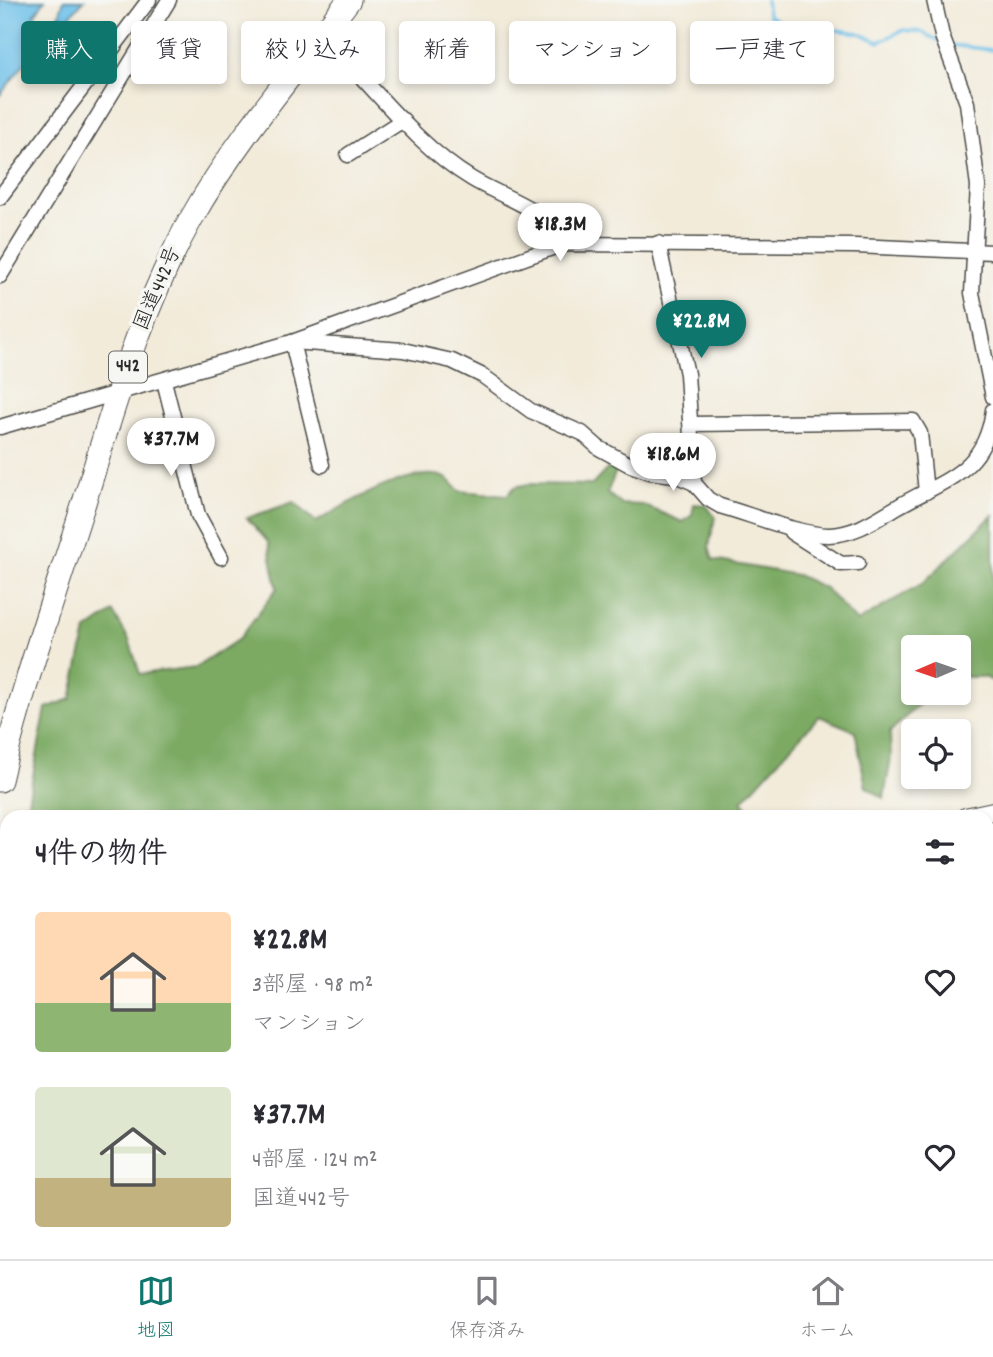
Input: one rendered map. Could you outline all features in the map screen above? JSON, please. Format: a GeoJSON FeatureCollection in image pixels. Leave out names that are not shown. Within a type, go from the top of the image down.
{"type":"FeatureCollection","features":[{"type":"Feature","properties":{"kind":"highway","name":"国道442号"},"geometry":{"type":"LineString","coordinates":[[333,21],[349,0]]}},
{"type":"Feature","properties":{"kind":"highway","name":"国道442号"},"geometry":{"type":"LineString","coordinates":[[0,780],[20,705],[118,394],[154,296],[191,219],[243,139],[285,84]]}},
{"type":"Feature","properties":{"kind":"street"},"geometry":{"type":"LineString","coordinates":[[0,197],[149,0]]}},
{"type":"Feature","properties":{"kind":"street"},"geometry":{"type":"LineString","coordinates":[[0,276],[169,0]]}},
{"type":"Feature","properties":{"kind":"street"},"geometry":{"type":"LineString","coordinates":[[934,0],[939,26],[968,103],[978,186],[973,301],[993,397]]}},
{"type":"Feature","properties":{"kind":"street"},"geometry":{"type":"LineString","coordinates":[[368,84],[458,170],[541,218],[570,243]]}},
{"type":"Feature","properties":{"kind":"street"},"geometry":{"type":"LineString","coordinates":[[348,155],[403,120]]}},
{"type":"Feature","properties":{"kind":"street"},"geometry":{"type":"LineString","coordinates":[[0,427],[292,342],[570,243],[855,246],[993,252]]}},
{"type":"Feature","properties":{"kind":"street"},"geometry":{"type":"LineString","coordinates":[[658,243],[687,374],[694,483]]}},
{"type":"Feature","properties":{"kind":"street"},"geometry":{"type":"LineString","coordinates":[[292,342],[322,465]]}},
{"type":"Feature","properties":{"kind":"street"},"geometry":{"type":"LineString","coordinates":[[292,342],[403,350],[445,358],[482,376],[531,411],[582,433],[599,449],[630,465],[650,472],[676,475],[694,483],[708,499],[720,506],[816,534],[839,534],[868,525],[953,478],[975,457],[986,436],[993,410]]}},
{"type":"Feature","properties":{"kind":"street"},"geometry":{"type":"LineString","coordinates":[[164,381],[198,515],[221,557]]}},
{"type":"Feature","properties":{"kind":"street"},"geometry":{"type":"LineString","coordinates":[[691,424],[913,421],[920,433],[926,492]]}},
{"type":"Feature","properties":{"kind":"street"},"geometry":{"type":"LineString","coordinates":[[776,522],[834,561],[841,564],[858,563]]}},
{"type":"Feature","properties":{"kind":"green space"},"geometry":{"type":"Polygon","coordinates":[[[612,464],[617,469],[607,493],[621,504],[643,505],[683,522],[692,515],[694,504],[706,505],[715,517],[709,547],[713,560],[797,575],[825,588],[857,622],[923,583],[993,515],[993,681],[984,677],[971,677],[971,635],[901,635],[901,705],[918,705],[890,732],[891,758],[884,798],[866,787],[855,731],[819,716],[742,801],[750,810],[26,810],[46,708],[71,699],[86,631],[113,612],[129,640],[140,674],[196,667],[239,639],[277,588],[268,542],[247,518],[294,502],[316,522],[380,488],[418,476],[434,475],[448,479],[459,491],[507,495],[515,487],[528,484],[592,485],[612,464]]]}},
{"type":"Feature","properties":{"kind":"water"},"geometry":{"type":"Polygon","coordinates":[[[0,0],[45,0],[34,15],[41,21],[21,21],[21,68],[0,95],[0,0]]]}},
{"type":"Feature","properties":{"kind":"water"},"geometry":{"type":"Polygon","coordinates":[[[64,0],[84,0],[68,18],[59,15],[64,0]]]}},
{"type":"Feature","properties":{"kind":"waterway"},"geometry":{"type":"LineString","coordinates":[[766,0],[768,15],[782,23],[859,33],[879,42],[903,30],[921,32],[940,41]]}},
{"type":"Feature","properties":{"kind":"waterway"},"geometry":{"type":"LineString","coordinates":[[950,45],[993,50]]}}]}
